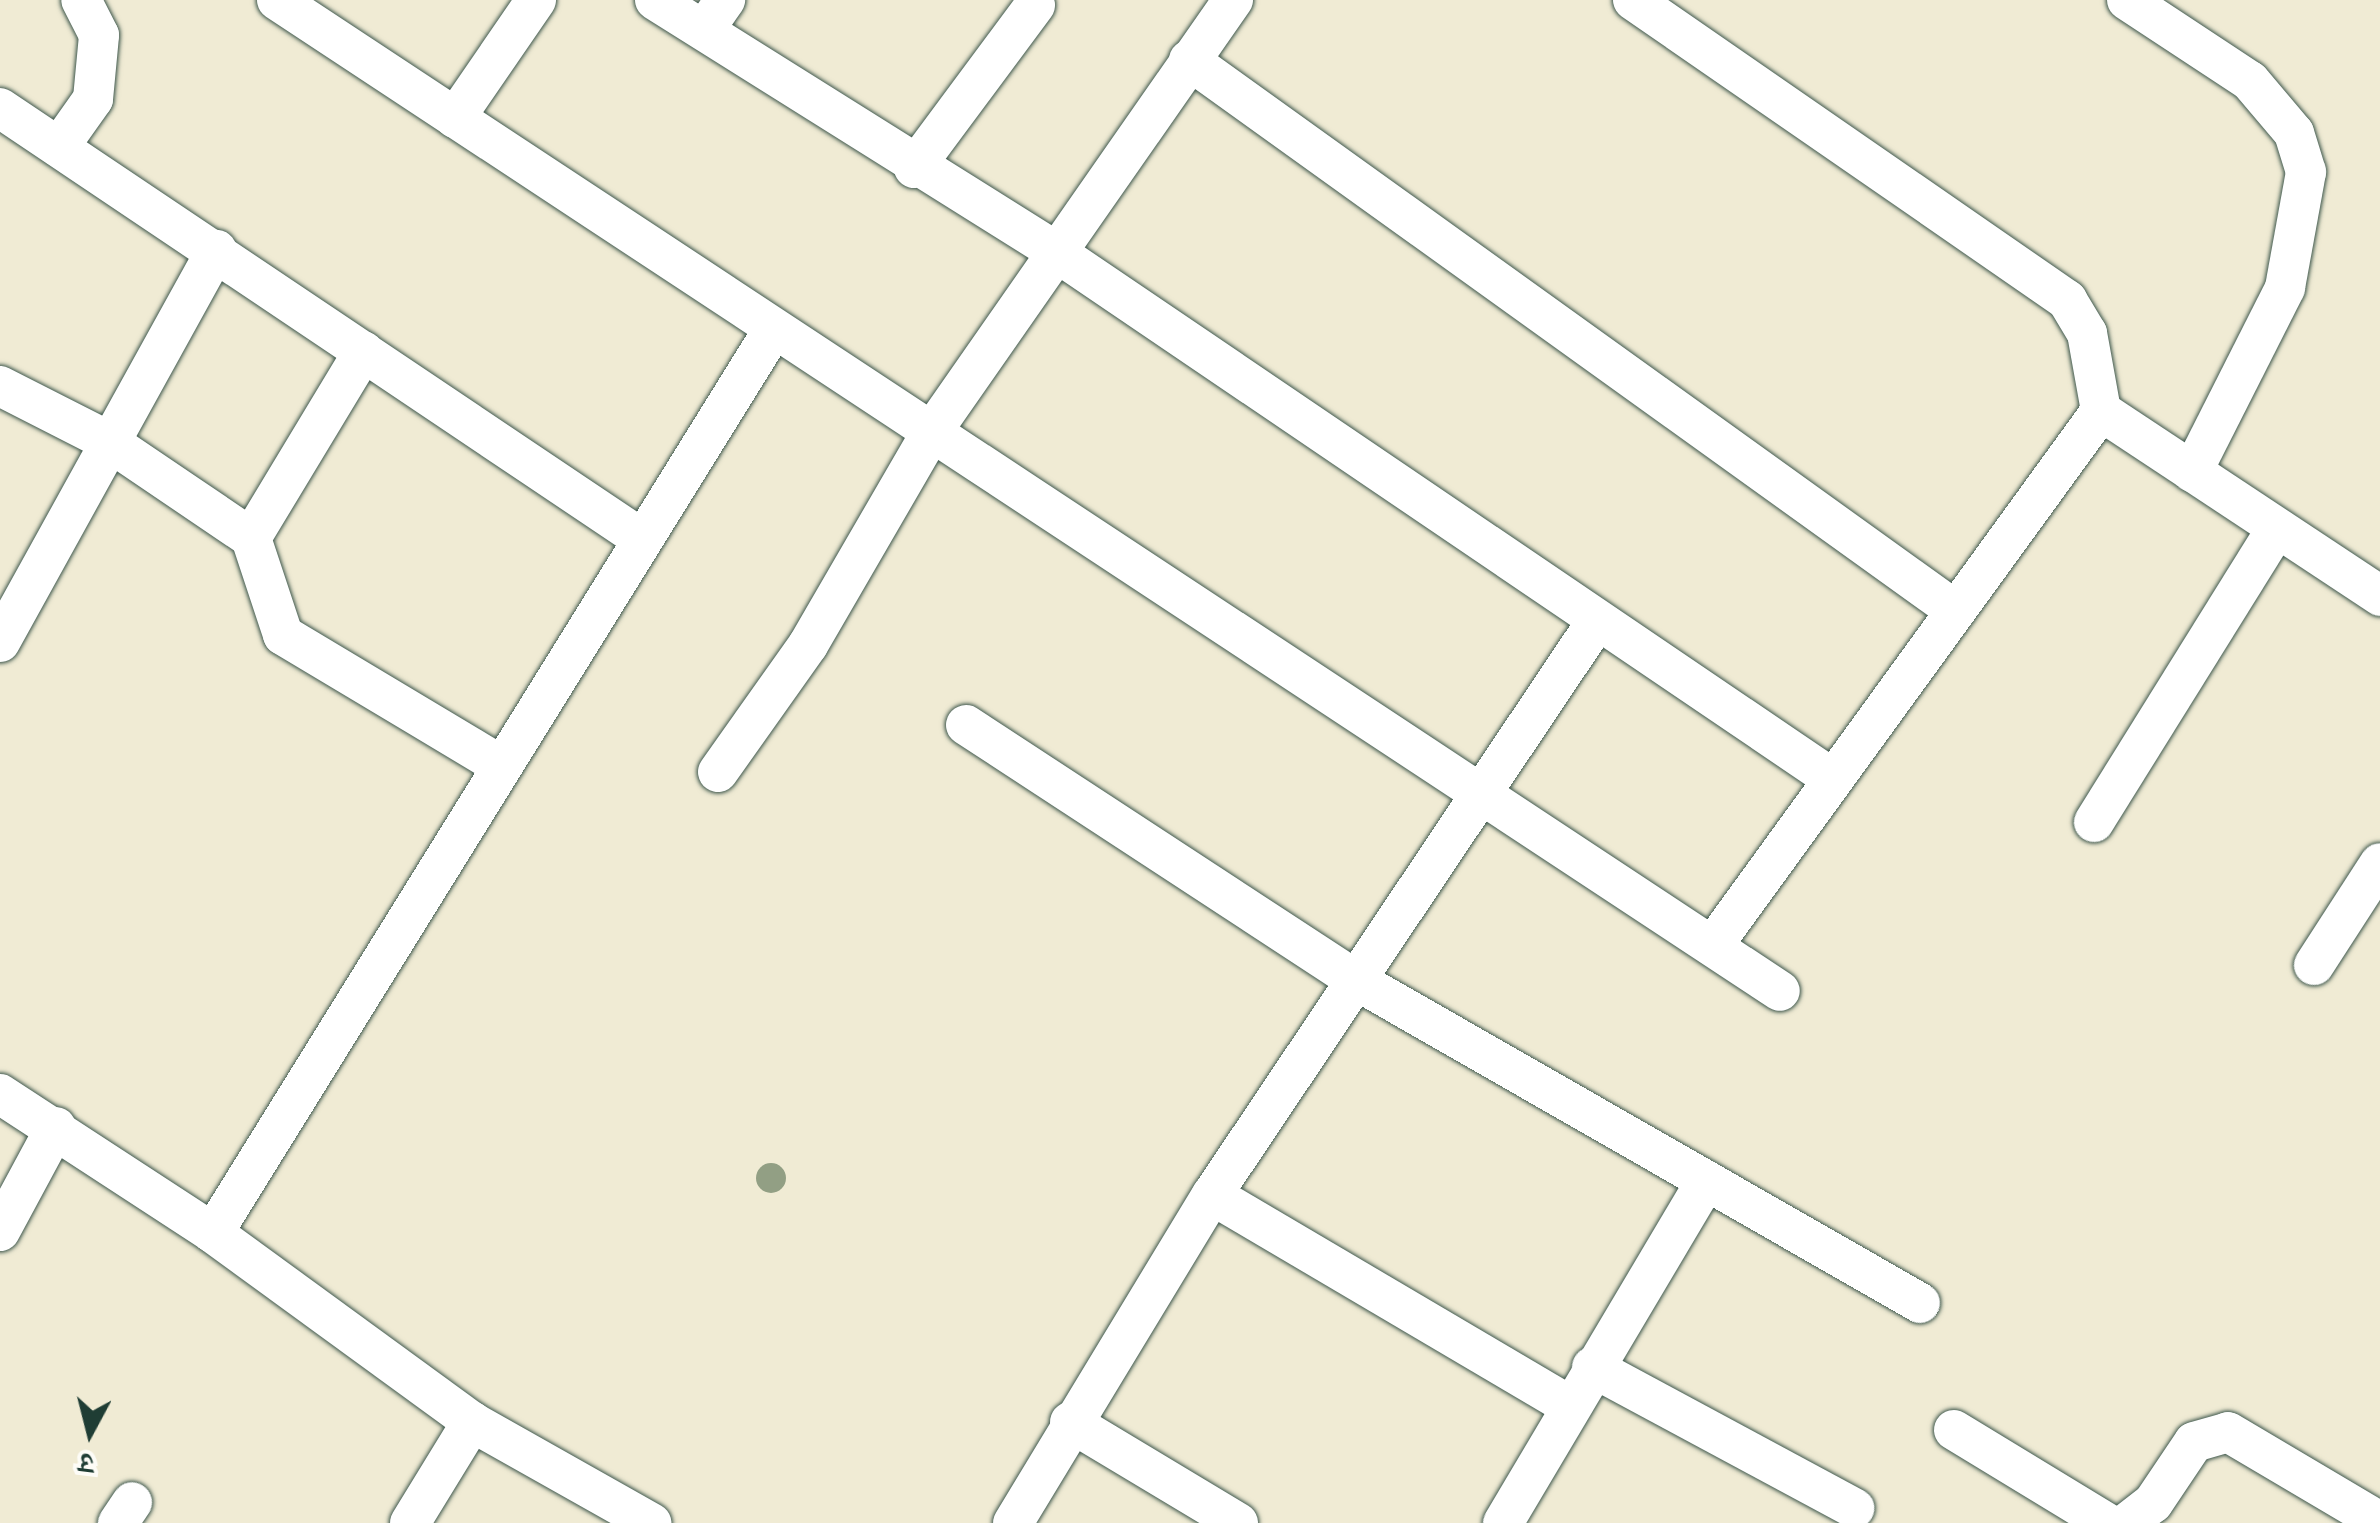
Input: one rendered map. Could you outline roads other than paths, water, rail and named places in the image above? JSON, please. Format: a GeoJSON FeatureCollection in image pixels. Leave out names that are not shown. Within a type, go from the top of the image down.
{"type":"FeatureCollection","features":[{"type":"Feature","properties":{"kind":"street"},"geometry":{"type":"LineString","coordinates":[[59,147],[93,99],[100,35],[82,0]]}},
{"type":"Feature","properties":{"kind":"street"},"geometry":{"type":"LineString","coordinates":[[277,0],[1476,794],[1780,990]]}},
{"type":"Feature","properties":{"kind":"street"},"geometry":{"type":"LineString","coordinates":[[455,118],[536,0]]}},
{"type":"Feature","properties":{"kind":"street"},"geometry":{"type":"LineString","coordinates":[[654,0],[714,15],[914,168],[1056,252],[1594,624],[1834,779]]}},
{"type":"Feature","properties":{"kind":"street"},"geometry":{"type":"LineString","coordinates":[[718,772],[808,645],[932,433],[1232,0]]}},
{"type":"Feature","properties":{"kind":"street"},"geometry":{"type":"LineString","coordinates":[[1634,0],[2067,300],[2087,332],[2100,411],[1714,944]]}},
{"type":"Feature","properties":{"kind":"street"},"geometry":{"type":"LineString","coordinates":[[2127,0],[2250,81],[2294,133],[2306,172],[2286,288],[2192,472]]}},
{"type":"Feature","properties":{"kind":"street"},"geometry":{"type":"LineString","coordinates":[[914,168],[1034,5]]}},
{"type":"Feature","properties":{"kind":"street"},"geometry":{"type":"LineString","coordinates":[[1189,60],[1956,611]]}},
{"type":"Feature","properties":{"kind":"street"},"geometry":{"type":"LineString","coordinates":[[0,108],[642,539]]}},
{"type":"Feature","properties":{"kind":"street"},"geometry":{"type":"LineString","coordinates":[[0,642],[216,250]]}},
{"type":"Feature","properties":{"kind":"street"},"geometry":{"type":"LineString","coordinates":[[213,1233],[773,330]]}},
{"type":"Feature","properties":{"kind":"street"},"geometry":{"type":"LineString","coordinates":[[251,538],[364,351]]}},
{"type":"Feature","properties":{"kind":"street"},"geometry":{"type":"LineString","coordinates":[[0,386],[108,441],[251,538],[283,636],[502,766]]}},
{"type":"Feature","properties":{"kind":"street"},"geometry":{"type":"LineString","coordinates":[[2100,411],[2380,596]]}},
{"type":"Feature","properties":{"kind":"street"},"geometry":{"type":"LineString","coordinates":[[2094,822],[2277,528]]}},
{"type":"Feature","properties":{"kind":"street"},"geometry":{"type":"LineString","coordinates":[[1013,1523],[1070,1422],[1212,1195],[1476,794],[1594,624]]}},
{"type":"Feature","properties":{"kind":"street"},"geometry":{"type":"LineString","coordinates":[[966,724],[1354,979],[1920,1304]]}},
{"type":"Feature","properties":{"kind":"street"},"geometry":{"type":"LineString","coordinates":[[2314,965],[2380,864]]}},
{"type":"Feature","properties":{"kind":"street"},"geometry":{"type":"LineString","coordinates":[[0,1094],[213,1233],[472,1422],[651,1523]]}},
{"type":"Feature","properties":{"kind":"street"},"geometry":{"type":"LineString","coordinates":[[0,1231],[56,1128]]}},
{"type":"Feature","properties":{"kind":"street"},"geometry":{"type":"LineString","coordinates":[[1502,1523],[1567,1404],[1706,1181]]}},
{"type":"Feature","properties":{"kind":"street"},"geometry":{"type":"LineString","coordinates":[[1212,1195],[1567,1404]]}},
{"type":"Feature","properties":{"kind":"street"},"geometry":{"type":"LineString","coordinates":[[1592,1367],[1854,1508]]}},
{"type":"Feature","properties":{"kind":"street"},"geometry":{"type":"LineString","coordinates":[[410,1523],[472,1422]]}},
{"type":"Feature","properties":{"kind":"street"},"geometry":{"type":"LineString","coordinates":[[1070,1422],[1238,1523]]}},
{"type":"Feature","properties":{"kind":"street"},"geometry":{"type":"LineString","coordinates":[[1954,1430],[2107,1523]]}},
{"type":"Feature","properties":{"kind":"street"},"geometry":{"type":"LineString","coordinates":[[2127,1523],[2153,1503],[2194,1442],[2228,1432],[2380,1522]]}}]}
